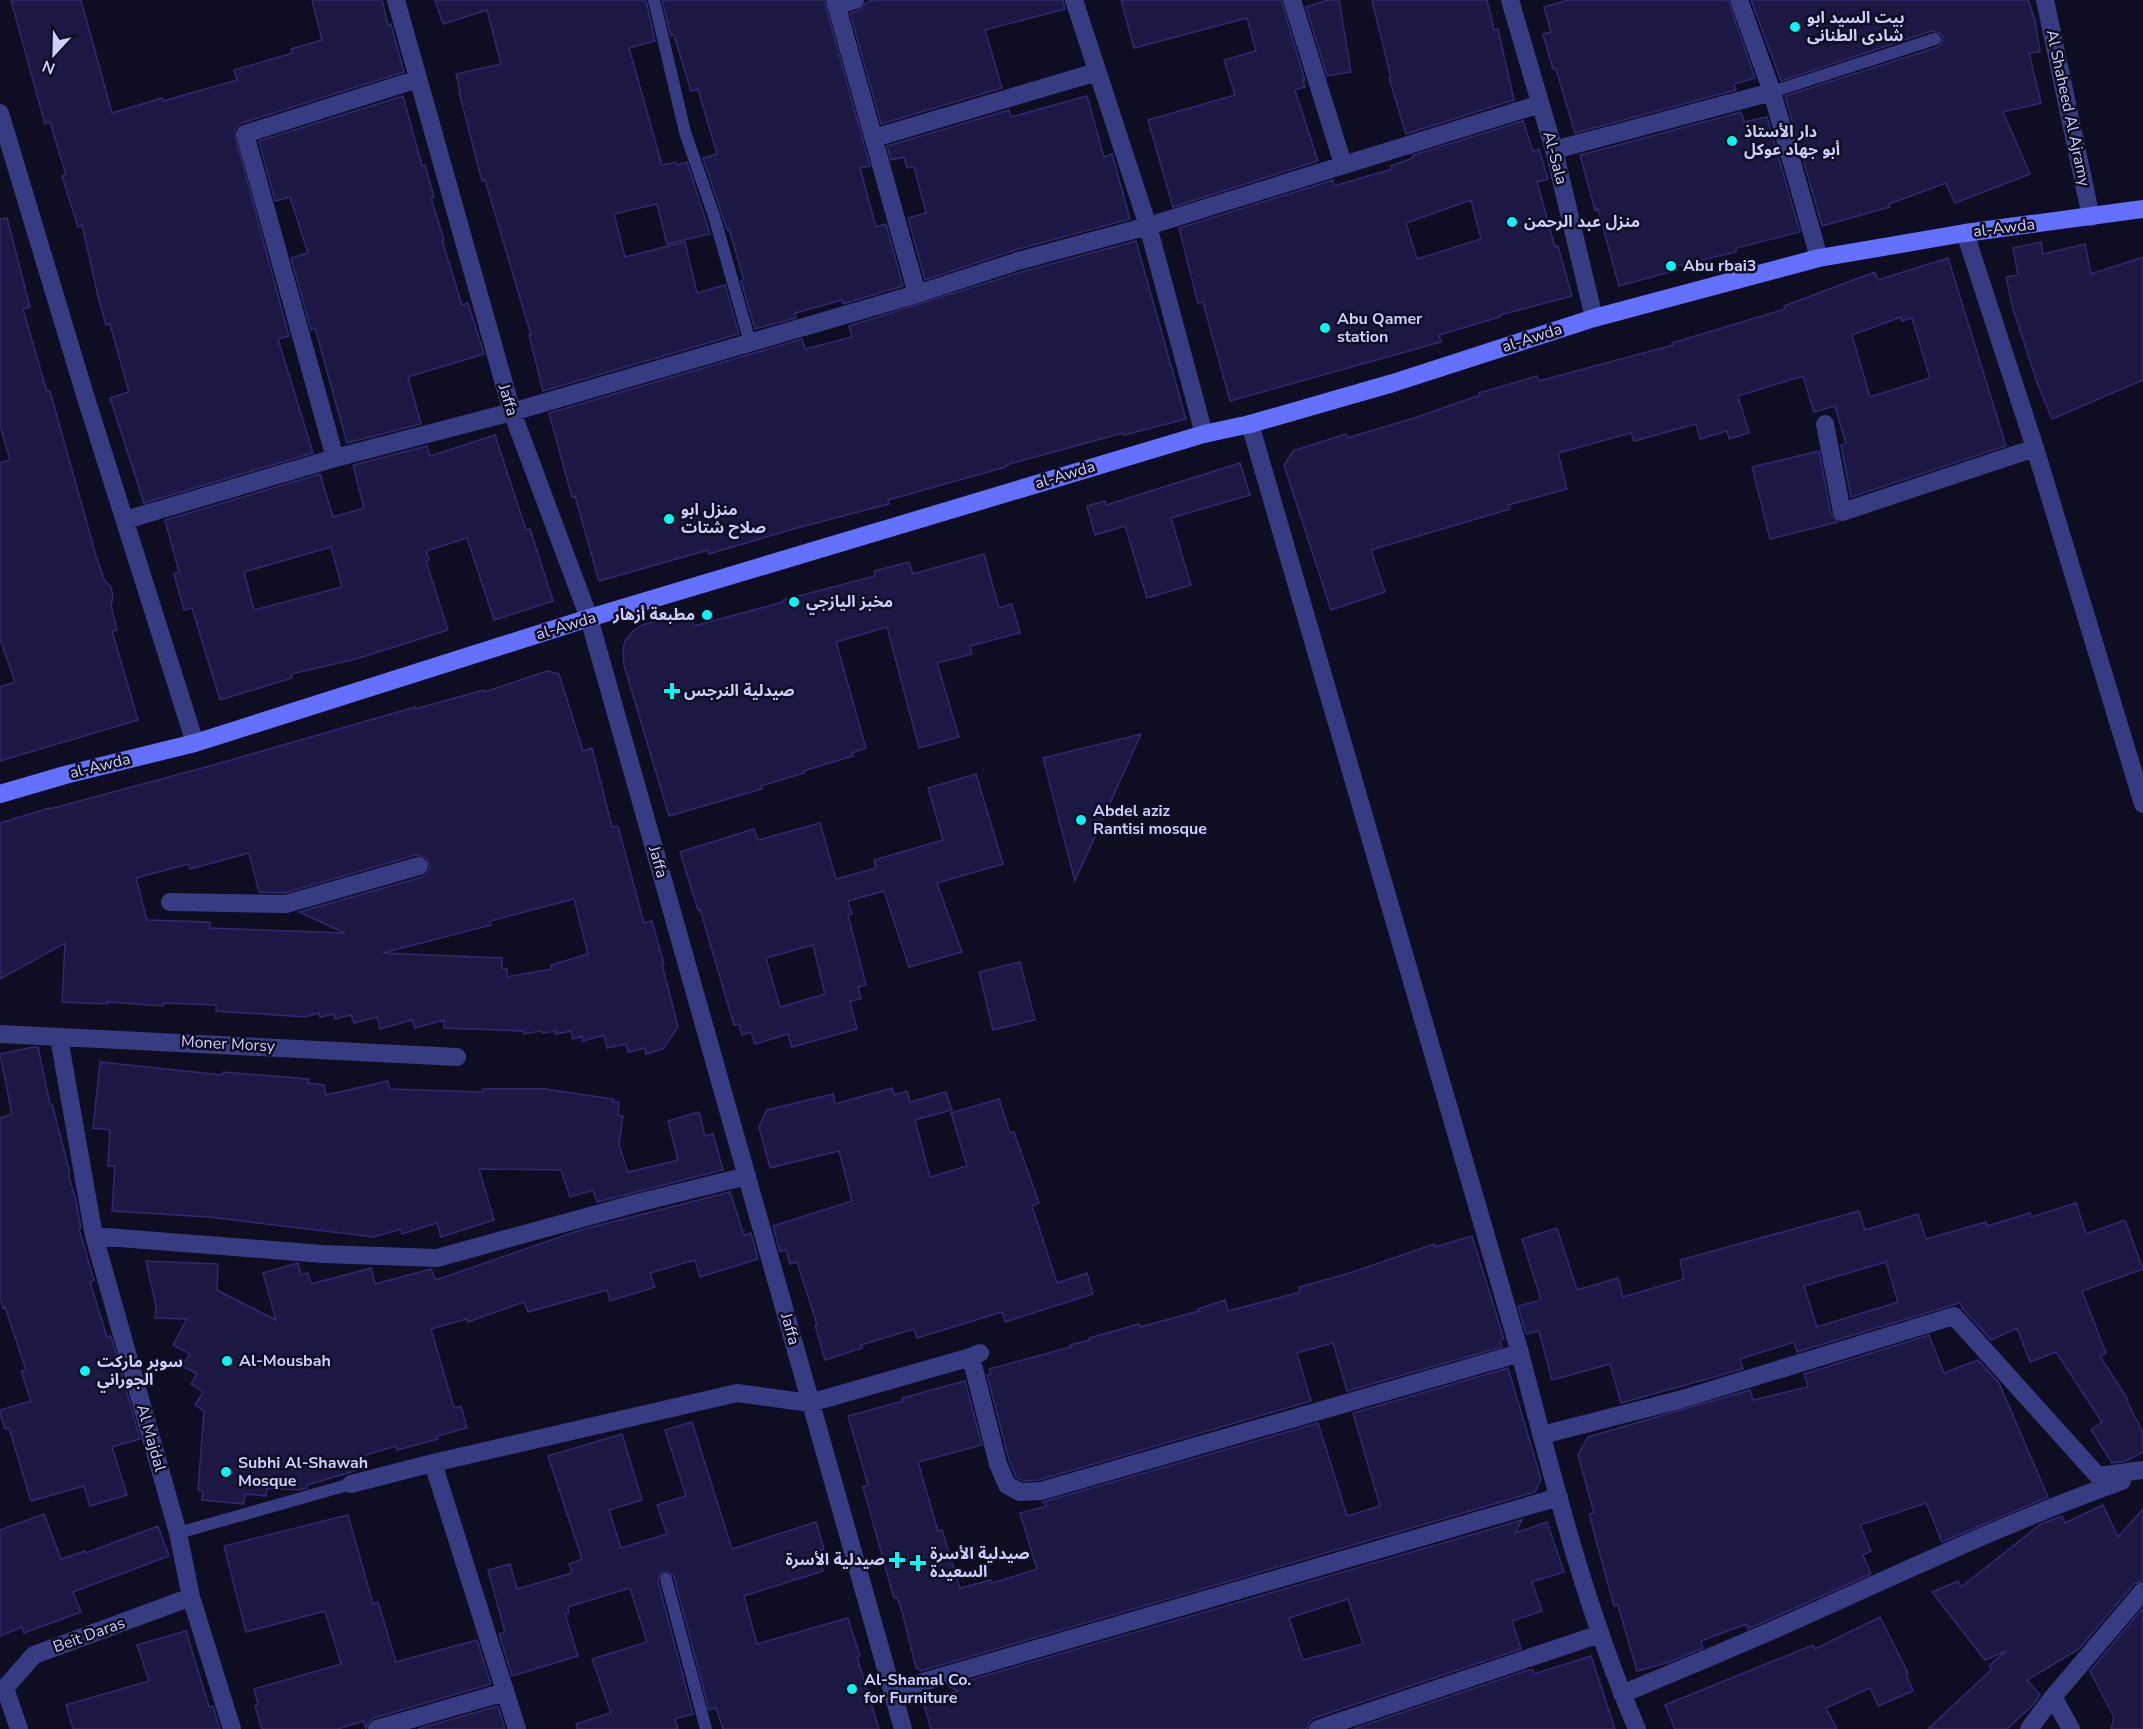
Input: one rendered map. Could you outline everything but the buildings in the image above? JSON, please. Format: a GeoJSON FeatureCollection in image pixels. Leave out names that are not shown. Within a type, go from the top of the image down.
{"type":"FeatureCollection","features":[{"type":"Feature","properties":{"kind":"main road","name":"al-Awda"},"geometry":{"type":"LineString","coordinates":[[0,794],[65,775],[195,743],[589,618],[1204,434],[1250,424],[1393,382],[1594,318],[1819,258],[1965,233],[2143,209]]}},
{"type":"Feature","properties":{"kind":"street","name":"Jaffa"},"geometry":{"type":"LineString","coordinates":[[396,0],[512,412],[589,618],[903,1729]]}},
{"type":"Feature","properties":{"kind":"street"},"geometry":{"type":"LineString","coordinates":[[855,0],[836,3],[917,294]]}},
{"type":"Feature","properties":{"kind":"street"},"geometry":{"type":"LineString","coordinates":[[1074,0],[1148,226],[1204,434]]}},
{"type":"Feature","properties":{"kind":"street"},"geometry":{"type":"LineString","coordinates":[[1293,0],[1343,164]]}},
{"type":"Feature","properties":{"kind":"street","name":"Al-Sala"},"geometry":{"type":"LineString","coordinates":[[1510,0],[1554,150],[1594,318]]}},
{"type":"Feature","properties":{"kind":"street"},"geometry":{"type":"LineString","coordinates":[[1739,0],[1772,92],[1819,258]]}},
{"type":"Feature","properties":{"kind":"street","name":"Al Shaheed Al Ajramy"},"geometry":{"type":"LineString","coordinates":[[2046,0],[2091,217]]}},
{"type":"Feature","properties":{"kind":"street"},"geometry":{"type":"LineString","coordinates":[[874,138],[1097,72]]}},
{"type":"Feature","properties":{"kind":"street"},"geometry":{"type":"LineString","coordinates":[[335,459],[245,134],[418,79]]}},
{"type":"Feature","properties":{"kind":"street"},"geometry":{"type":"LineString","coordinates":[[1554,150],[1772,92]]}},
{"type":"Feature","properties":{"kind":"street"},"geometry":{"type":"LineString","coordinates":[[125,520],[335,459],[512,412],[917,294],[1018,261],[1148,226],[1540,104]]}},
{"type":"Feature","properties":{"kind":"street"},"geometry":{"type":"LineString","coordinates":[[0,113],[195,743]]}},
{"type":"Feature","properties":{"kind":"street"},"geometry":{"type":"LineString","coordinates":[[1965,233],[2035,448],[2143,804]]}},
{"type":"Feature","properties":{"kind":"street"},"geometry":{"type":"LineString","coordinates":[[1250,424],[1520,1353],[1559,1497],[1600,1634],[1636,1729]]}},
{"type":"Feature","properties":{"kind":"street"},"geometry":{"type":"LineString","coordinates":[[1825,424],[1842,512],[2035,448]]}},
{"type":"Feature","properties":{"kind":"street"},"geometry":{"type":"LineString","coordinates":[[171,902],[286,904],[419,866]]}},
{"type":"Feature","properties":{"kind":"street","name":"Moner Morsy"},"geometry":{"type":"LineString","coordinates":[[0,1034],[457,1057]]}},
{"type":"Feature","properties":{"kind":"street","name":"Al Majdal"},"geometry":{"type":"LineString","coordinates":[[59,1038],[94,1236],[178,1533],[191,1598],[232,1729]]}},
{"type":"Feature","properties":{"kind":"street"},"geometry":{"type":"LineString","coordinates":[[94,1236],[323,1254],[437,1258],[747,1176]]}},
{"type":"Feature","properties":{"kind":"street"},"geometry":{"type":"LineString","coordinates":[[1542,1435],[1679,1400],[1954,1316],[2098,1476],[2143,1472]]}},
{"type":"Feature","properties":{"kind":"street"},"geometry":{"type":"LineString","coordinates":[[351,1484],[736,1393],[810,1403],[976,1355],[998,1464],[1007,1485],[1020,1492],[1041,1491],[1520,1353]]}},
{"type":"Feature","properties":{"kind":"street"},"geometry":{"type":"LineString","coordinates":[[433,1463],[517,1729]]}},
{"type":"Feature","properties":{"kind":"street"},"geometry":{"type":"LineString","coordinates":[[1622,1694],[1774,1630],[1939,1554],[2071,1499],[2143,1472]]}},
{"type":"Feature","properties":{"kind":"street"},"geometry":{"type":"LineString","coordinates":[[892,1691],[1559,1497]]}},
{"type":"Feature","properties":{"kind":"street"},"geometry":{"type":"LineString","coordinates":[[2029,1729],[2053,1697],[2143,1591]]}},
{"type":"Feature","properties":{"kind":"street","name":"Beit Daras"},"geometry":{"type":"LineString","coordinates":[[2,1689],[34,1655],[191,1598]]}},
{"type":"Feature","properties":{"kind":"street"},"geometry":{"type":"LineString","coordinates":[[1317,1729],[1600,1634]]}},
{"type":"Feature","properties":{"kind":"street"},"geometry":{"type":"LineString","coordinates":[[2,1689],[19,1729]]}},
{"type":"Feature","properties":{"kind":"street"},"geometry":{"type":"LineString","coordinates":[[377,1729],[506,1692]]}},
{"type":"Feature","properties":{"kind":"street"},"geometry":{"type":"LineString","coordinates":[[2053,1697],[2071,1729]]}},
{"type":"Feature","properties":{"kind":"lane"},"geometry":{"type":"LineString","coordinates":[[654,0],[685,132],[714,216],[750,342]]}},
{"type":"Feature","properties":{"kind":"lane"},"geometry":{"type":"LineString","coordinates":[[1772,92],[1935,39]]}},
{"type":"Feature","properties":{"kind":"lane"},"geometry":{"type":"LineString","coordinates":[[178,1533],[351,1484]]}},
{"type":"Feature","properties":{"kind":"lane"},"geometry":{"type":"LineString","coordinates":[[666,1579],[706,1729]]}},
{"type":"Feature","properties":{"kind":"place","name":"بيت السيد ابو شادى الطنانى"},"geometry":{"type":"Point","coordinates":[1795,27]}},
{"type":"Feature","properties":{"kind":"place","name":"دار الأستاذ أبو جهاد عوكل"},"geometry":{"type":"Point","coordinates":[1732,141]}},
{"type":"Feature","properties":{"kind":"place","name":"منزل عبد الرحمن"},"geometry":{"type":"Point","coordinates":[1512,222]}},
{"type":"Feature","properties":{"kind":"place","name":"Abu rbai3"},"geometry":{"type":"Point","coordinates":[1671,266]}},
{"type":"Feature","properties":{"kind":"place","name":"Abu Qamer station"},"geometry":{"type":"Point","coordinates":[1325,328]}},
{"type":"Feature","properties":{"kind":"place","name":"منزل ابو صلاح شتات"},"geometry":{"type":"Point","coordinates":[669,519]}},
{"type":"Feature","properties":{"kind":"place","name":"مخبز اليازجي"},"geometry":{"type":"Point","coordinates":[794,602]}},
{"type":"Feature","properties":{"kind":"place","name":"مطبعة أزهار"},"geometry":{"type":"Point","coordinates":[707,615]}},
{"type":"Feature","properties":{"kind":"place","name":"صيدلية النرجس"},"geometry":{"type":"Point","coordinates":[672,691]}},
{"type":"Feature","properties":{"kind":"place","name":"Abdel aziz Rantisi mosque"},"geometry":{"type":"Point","coordinates":[1081,820]}},
{"type":"Feature","properties":{"kind":"place","name":"Al-Mousbah"},"geometry":{"type":"Point","coordinates":[227,1361]}},
{"type":"Feature","properties":{"kind":"place","name":"سوبر ماركت الجوراني"},"geometry":{"type":"Point","coordinates":[85,1371]}},
{"type":"Feature","properties":{"kind":"place","name":"Subhi Al-Shawah Mosque"},"geometry":{"type":"Point","coordinates":[226,1472]}},
{"type":"Feature","properties":{"kind":"place","name":"صيدلية الأسرة"},"geometry":{"type":"Point","coordinates":[897,1560]}},
{"type":"Feature","properties":{"kind":"place","name":"صيدلية الأسرة السعيدة"},"geometry":{"type":"Point","coordinates":[918,1563]}},
{"type":"Feature","properties":{"kind":"place","name":"Al-Shamal Co. for Furniture"},"geometry":{"type":"Point","coordinates":[852,1689]}}]}
